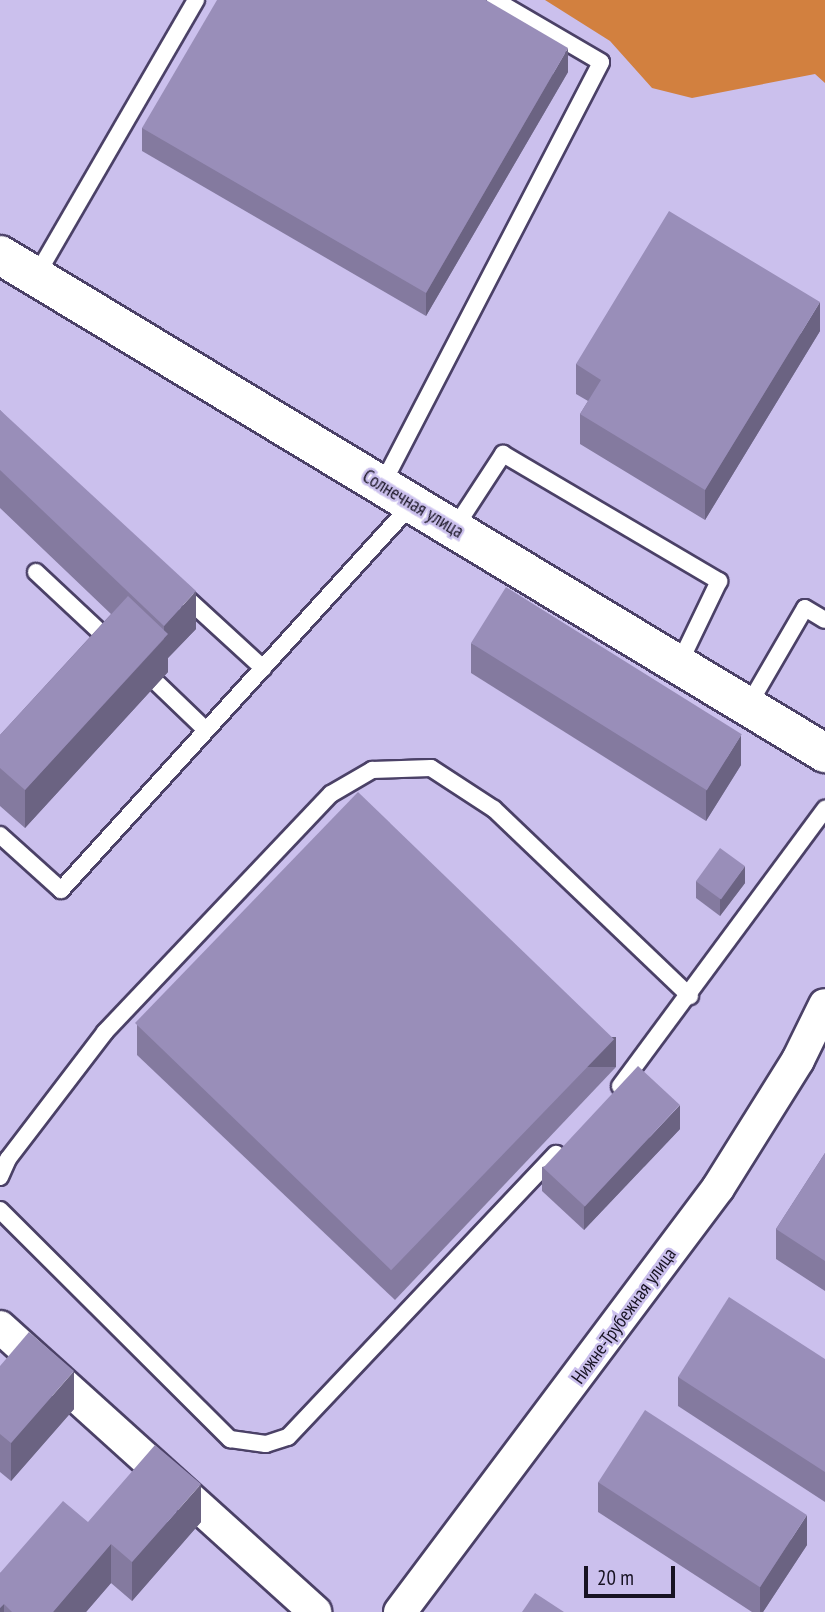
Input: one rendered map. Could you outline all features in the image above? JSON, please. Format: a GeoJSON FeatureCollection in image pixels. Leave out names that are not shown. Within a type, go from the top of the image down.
{"type":"FeatureCollection","features":[{"type":"Feature","properties":{"kind":"main road","name":"Солнечная улица"},"geometry":{"type":"LineString","coordinates":[[0,255],[825,753]]}},
{"type":"Feature","properties":{"kind":"street","name":"Нижне-Трубежная улица"},"geometry":{"type":"LineString","coordinates":[[400,1612],[718,1188],[798,1059],[825,1005]]}},
{"type":"Feature","properties":{"kind":"street"},"geometry":{"type":"LineString","coordinates":[[0,1327],[315,1612]]}},
{"type":"Feature","properties":{"kind":"lane"},"geometry":{"type":"LineString","coordinates":[[36,276],[196,0]]}},
{"type":"Feature","properties":{"kind":"lane"},"geometry":{"type":"LineString","coordinates":[[0,835],[61,890],[263,668],[397,495],[601,62],[495,0]]}},
{"type":"Feature","properties":{"kind":"lane"},"geometry":{"type":"LineString","coordinates":[[454,529],[503,454],[719,581],[679,664]]}},
{"type":"Feature","properties":{"kind":"lane"},"geometry":{"type":"LineString","coordinates":[[36,572],[117,647]]}},
{"type":"Feature","properties":{"kind":"lane"},"geometry":{"type":"LineString","coordinates":[[172,584],[263,668]]}},
{"type":"Feature","properties":{"kind":"lane"},"geometry":{"type":"LineString","coordinates":[[748,706],[805,608],[825,620]]}},
{"type":"Feature","properties":{"kind":"lane"},"geometry":{"type":"LineString","coordinates":[[85,649],[101,632]]}},
{"type":"Feature","properties":{"kind":"lane"},"geometry":{"type":"LineString","coordinates":[[158,684],[206,730]]}},
{"type":"Feature","properties":{"kind":"lane"},"geometry":{"type":"LineString","coordinates":[[0,1177],[8,1158],[104,1032],[331,794],[372,770],[432,768],[494,809],[690,996]]}},
{"type":"Feature","properties":{"kind":"lane"},"geometry":{"type":"LineString","coordinates":[[612,1094],[690,996],[825,809]]}},
{"type":"Feature","properties":{"kind":"lane"},"geometry":{"type":"LineString","coordinates":[[0,1210],[230,1439],[266,1444],[288,1437],[565,1145]]}},
{"type":"Feature","properties":{"kind":"shaded area"},"geometry":{"type":"Polygon","coordinates":[[[545,0],[825,0],[825,83],[815,74],[692,98],[652,88],[610,41],[545,0]]]}},
{"type":"Feature","properties":{"kind":"building"},"geometry":{"type":"Polygon","coordinates":[[[217,0],[486,0],[568,48],[426,293],[142,128],[217,0]]]}},
{"type":"Feature","properties":{"kind":"building"},"geometry":{"type":"Polygon","coordinates":[[[669,211],[820,302],[705,490],[580,414],[601,380],[576,364],[669,211]]]}},
{"type":"Feature","properties":{"kind":"building"},"geometry":{"type":"Polygon","coordinates":[[[0,410],[196,591],[164,626],[0,470],[0,410]]]}},
{"type":"Feature","properties":{"kind":"building"},"geometry":{"type":"Polygon","coordinates":[[[506,587],[742,734],[707,790],[471,643],[506,587]]]}},
{"type":"Feature","properties":{"kind":"building"},"geometry":{"type":"Polygon","coordinates":[[[128,596],[168,634],[25,790],[0,768],[0,735],[128,596]]]}},
{"type":"Feature","properties":{"kind":"building"},"geometry":{"type":"Polygon","coordinates":[[[358,792],[614,1039],[391,1270],[135,1023],[358,792]]]}},
{"type":"Feature","properties":{"kind":"building"},"geometry":{"type":"Polygon","coordinates":[[[720,848],[745,866],[721,899],[696,881],[720,848]]]}},
{"type":"Feature","properties":{"kind":"building"},"geometry":{"type":"Polygon","coordinates":[[[638,1066],[680,1105],[585,1207],[543,1168],[638,1066]]]}},
{"type":"Feature","properties":{"kind":"building"},"geometry":{"type":"Polygon","coordinates":[[[825,1153],[825,1261],[776,1229],[825,1153]]]}},
{"type":"Feature","properties":{"kind":"building"},"geometry":{"type":"Polygon","coordinates":[[[729,1297],[825,1359],[825,1472],[678,1377],[729,1297]]]}},
{"type":"Feature","properties":{"kind":"building"},"geometry":{"type":"Polygon","coordinates":[[[29,1332],[74,1371],[11,1443],[0,1434],[0,1366],[29,1332]]]}},
{"type":"Feature","properties":{"kind":"building"},"geometry":{"type":"Polygon","coordinates":[[[645,1410],[807,1515],[760,1587],[598,1482],[645,1410]]]}},
{"type":"Feature","properties":{"kind":"building"},"geometry":{"type":"Polygon","coordinates":[[[155,1445],[201,1484],[132,1562],[111,1544],[53,1612],[12,1612],[4,1604],[0,1608],[0,1573],[63,1501],[88,1522],[155,1445]]]}},
{"type":"Feature","properties":{"kind":"building"},"geometry":{"type":"Polygon","coordinates":[[[535,1593],[564,1612],[522,1612],[535,1593]]]}}]}
